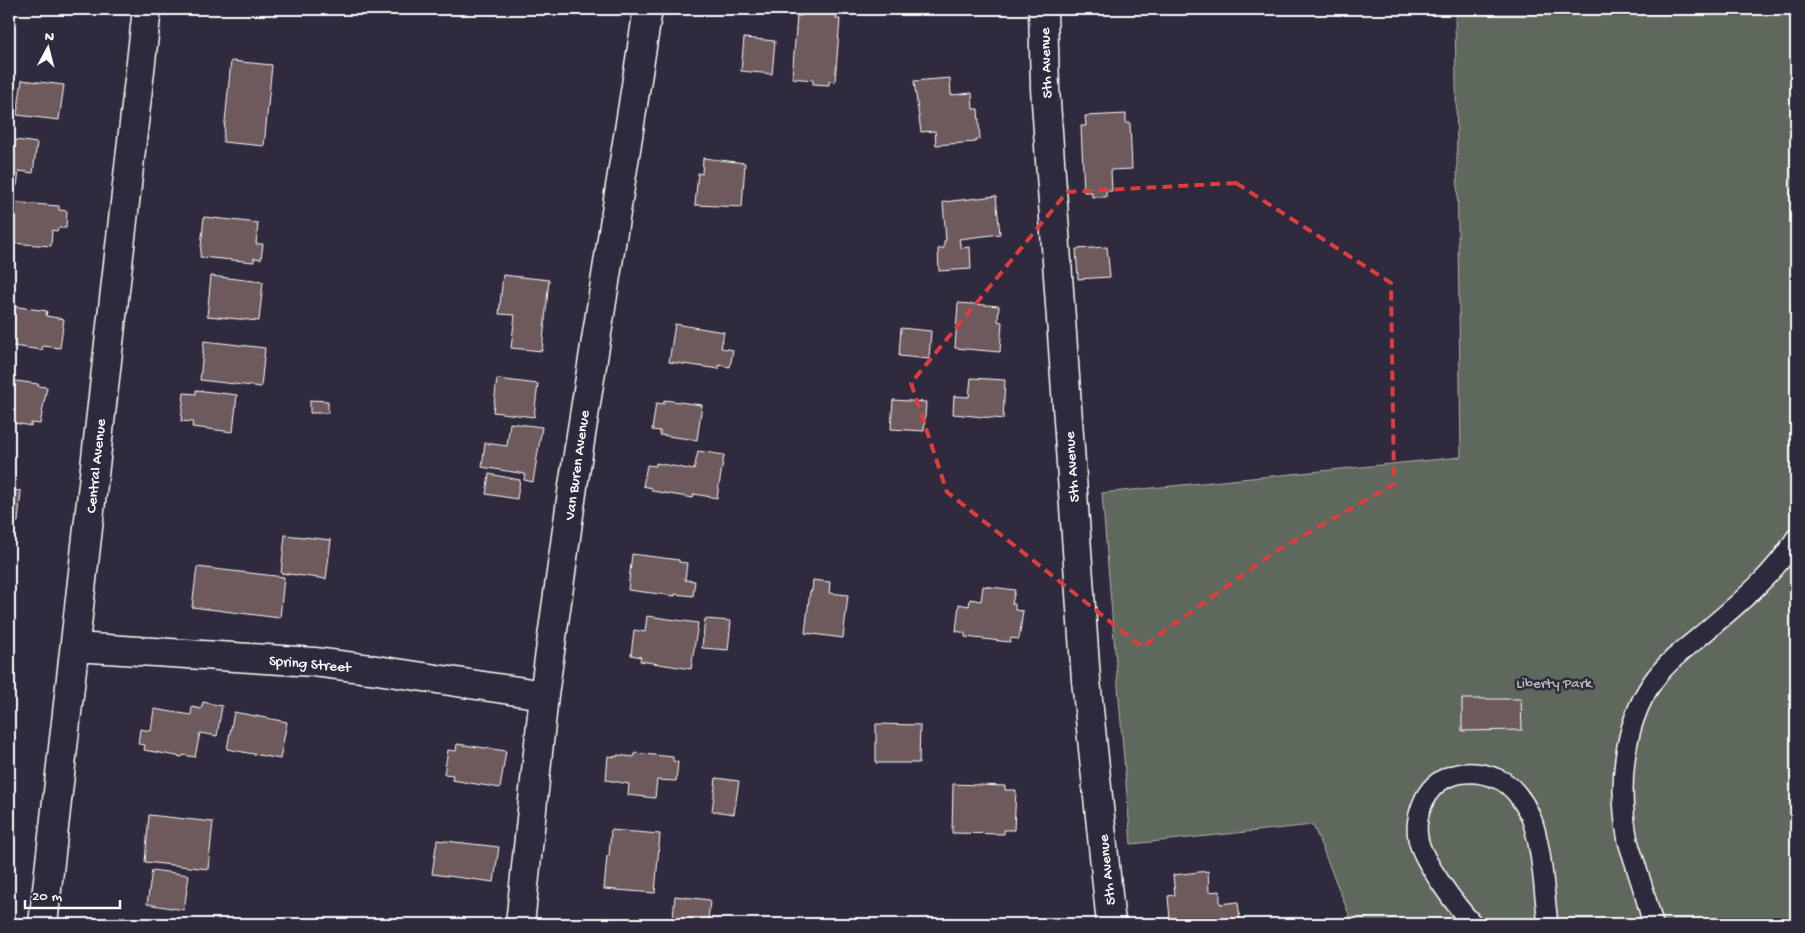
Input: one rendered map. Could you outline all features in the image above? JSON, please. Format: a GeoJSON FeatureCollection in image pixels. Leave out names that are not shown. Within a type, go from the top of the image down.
{"type":"FeatureCollection","features":[{"type":"Feature","properties":{"kind":"street","name":"Central Avenue"},"geometry":{"type":"LineString","coordinates":[[43,924],[147,9]]}},
{"type":"Feature","properties":{"kind":"street","name":"Van Buren Avenue"},"geometry":{"type":"LineString","coordinates":[[520,924],[544,695],[574,476],[648,9]]}},
{"type":"Feature","properties":{"kind":"street","name":"5th Avenue"},"geometry":{"type":"LineString","coordinates":[[1043,9],[1045,88],[1086,670],[1111,924]]}},
{"type":"Feature","properties":{"kind":"street","name":"Spring Street"},"geometry":{"type":"LineString","coordinates":[[74,647],[314,662],[544,695]]}},
{"type":"Feature","properties":{"kind":"lane"},"geometry":{"type":"LineString","coordinates":[[1653,924],[1628,841],[1624,810],[1625,759],[1631,731],[1640,705],[1652,682],[1673,659],[1752,591],[1780,560],[1796,538]]}},
{"type":"Feature","properties":{"kind":"lane"},"geometry":{"type":"LineString","coordinates":[[1473,924],[1442,884],[1428,862],[1418,839],[1418,816],[1426,794],[1441,780],[1459,772],[1479,773],[1500,779],[1517,793],[1530,816],[1537,840],[1548,924]]}},
{"type":"Feature","properties":{"kind":"highlighted area"},"geometry":{"type":"Polygon","coordinates":[[[1236,183],[1391,283],[1394,484],[1276,551],[1142,647],[947,492],[911,383],[1067,192],[1236,183]]]}},
{"type":"Feature","properties":{"kind":"green space","name":"Liberty Park"},"geometry":{"type":"Polygon","coordinates":[[[1455,9],[1796,9],[1796,924],[1353,924],[1313,825],[1131,844],[1102,493],[1461,457],[1455,9]]]}},
{"type":"Feature","properties":{"kind":"building"},"geometry":{"type":"Polygon","coordinates":[[[801,9],[837,9],[836,19],[840,19],[835,82],[829,81],[829,85],[813,84],[813,80],[792,78],[797,16],[801,16],[801,9]]]}},
{"type":"Feature","properties":{"kind":"building"},"geometry":{"type":"Polygon","coordinates":[[[744,38],[775,41],[772,74],[741,71],[744,38]]]}},
{"type":"Feature","properties":{"kind":"building"},"geometry":{"type":"Polygon","coordinates":[[[231,61],[272,65],[264,146],[223,142],[231,61]]]}},
{"type":"Feature","properties":{"kind":"building"},"geometry":{"type":"Polygon","coordinates":[[[950,78],[951,95],[972,93],[973,109],[978,109],[980,139],[976,139],[976,142],[936,145],[935,131],[921,132],[914,81],[950,78]]]}},
{"type":"Feature","properties":{"kind":"building"},"geometry":{"type":"Polygon","coordinates":[[[22,80],[64,85],[59,120],[17,115],[22,80]]]}},
{"type":"Feature","properties":{"kind":"building"},"geometry":{"type":"Polygon","coordinates":[[[1126,114],[1126,123],[1130,123],[1132,169],[1111,170],[1112,191],[1106,191],[1106,197],[1092,197],[1092,192],[1084,192],[1081,126],[1086,126],[1085,116],[1126,114]]]}},
{"type":"Feature","properties":{"kind":"building"},"geometry":{"type":"Polygon","coordinates":[[[9,139],[37,143],[33,173],[19,171],[17,186],[9,185],[9,139]]]}},
{"type":"Feature","properties":{"kind":"building"},"geometry":{"type":"Polygon","coordinates":[[[703,158],[745,163],[742,207],[695,205],[698,173],[702,174],[703,158]]]}},
{"type":"Feature","properties":{"kind":"building"},"geometry":{"type":"Polygon","coordinates":[[[996,196],[1000,234],[959,239],[961,248],[970,247],[971,269],[939,271],[938,249],[944,248],[944,241],[946,240],[943,202],[996,196]]]}},
{"type":"Feature","properties":{"kind":"building"},"geometry":{"type":"Polygon","coordinates":[[[9,202],[59,206],[59,210],[67,211],[66,228],[58,228],[57,231],[52,230],[51,246],[11,243],[9,241],[9,202]]]}},
{"type":"Feature","properties":{"kind":"building"},"geometry":{"type":"Polygon","coordinates":[[[204,217],[258,223],[256,244],[263,244],[261,259],[254,258],[254,262],[200,257],[204,217]]]}},
{"type":"Feature","properties":{"kind":"building"},"geometry":{"type":"Polygon","coordinates":[[[1107,247],[1110,277],[1078,279],[1076,249],[1107,247]]]}},
{"type":"Feature","properties":{"kind":"building"},"geometry":{"type":"Polygon","coordinates":[[[503,275],[549,280],[542,351],[511,348],[515,315],[499,314],[503,275]]]}},
{"type":"Feature","properties":{"kind":"building"},"geometry":{"type":"Polygon","coordinates":[[[211,276],[263,282],[259,321],[207,316],[211,276]]]}},
{"type":"Feature","properties":{"kind":"building"},"geometry":{"type":"Polygon","coordinates":[[[958,303],[999,306],[998,321],[1002,322],[1000,352],[955,348],[958,303]]]}},
{"type":"Feature","properties":{"kind":"building"},"geometry":{"type":"Polygon","coordinates":[[[11,306],[47,311],[46,316],[64,319],[60,348],[43,346],[42,350],[13,346],[12,351],[9,351],[9,309],[11,306]]]}},
{"type":"Feature","properties":{"kind":"building"},"geometry":{"type":"Polygon","coordinates":[[[675,324],[724,332],[721,348],[733,350],[730,367],[719,365],[719,369],[669,362],[675,324]]]}},
{"type":"Feature","properties":{"kind":"building"},"geometry":{"type":"Polygon","coordinates":[[[901,328],[931,331],[929,359],[899,356],[901,328]]]}},
{"type":"Feature","properties":{"kind":"building"},"geometry":{"type":"Polygon","coordinates":[[[204,341],[265,348],[261,387],[200,380],[204,341]]]}},
{"type":"Feature","properties":{"kind":"building"},"geometry":{"type":"Polygon","coordinates":[[[971,378],[1005,380],[1003,419],[953,414],[954,396],[969,397],[971,378]]]}},
{"type":"Feature","properties":{"kind":"building"},"geometry":{"type":"Polygon","coordinates":[[[497,379],[538,384],[534,417],[493,412],[497,379]]]}},
{"type":"Feature","properties":{"kind":"building"},"geometry":{"type":"Polygon","coordinates":[[[9,380],[47,387],[40,424],[31,423],[31,426],[9,422],[9,380]]]}},
{"type":"Feature","properties":{"kind":"building"},"geometry":{"type":"Polygon","coordinates":[[[196,390],[237,395],[233,432],[192,427],[193,422],[181,421],[184,393],[196,394],[196,390]]]}},
{"type":"Feature","properties":{"kind":"building"},"geometry":{"type":"Polygon","coordinates":[[[310,400],[328,401],[328,413],[310,413],[310,400]]]}},
{"type":"Feature","properties":{"kind":"building"},"geometry":{"type":"Polygon","coordinates":[[[664,400],[702,405],[697,440],[660,435],[660,431],[652,430],[656,403],[664,404],[664,400]]]}},
{"type":"Feature","properties":{"kind":"building"},"geometry":{"type":"Polygon","coordinates":[[[893,400],[926,402],[924,431],[891,429],[893,400]]]}},
{"type":"Feature","properties":{"kind":"building"},"geometry":{"type":"Polygon","coordinates":[[[510,423],[542,427],[533,482],[524,480],[525,474],[482,467],[485,443],[507,446],[510,423]]]}},
{"type":"Feature","properties":{"kind":"building"},"geometry":{"type":"Polygon","coordinates":[[[698,451],[724,455],[717,498],[694,494],[693,498],[652,491],[652,488],[643,486],[647,465],[656,466],[656,463],[694,470],[698,451]]]}},
{"type":"Feature","properties":{"kind":"building"},"geometry":{"type":"Polygon","coordinates":[[[489,474],[520,480],[517,499],[486,494],[489,474]]]}},
{"type":"Feature","properties":{"kind":"building"},"geometry":{"type":"Polygon","coordinates":[[[9,490],[21,491],[18,522],[9,521],[9,490]]]}},
{"type":"Feature","properties":{"kind":"building"},"geometry":{"type":"Polygon","coordinates":[[[285,535],[331,540],[326,579],[281,573],[285,535]]]}},
{"type":"Feature","properties":{"kind":"building"},"geometry":{"type":"Polygon","coordinates":[[[632,554],[679,560],[679,562],[687,563],[685,580],[695,581],[693,596],[675,594],[675,596],[628,590],[632,554]]]}},
{"type":"Feature","properties":{"kind":"building"},"geometry":{"type":"Polygon","coordinates":[[[197,567],[284,577],[280,618],[192,607],[197,567]]]}},
{"type":"Feature","properties":{"kind":"building"},"geometry":{"type":"Polygon","coordinates":[[[813,580],[830,582],[829,593],[848,595],[843,638],[805,633],[813,580]]]}},
{"type":"Feature","properties":{"kind":"building"},"geometry":{"type":"Polygon","coordinates":[[[983,586],[1015,590],[1012,604],[1015,604],[1015,610],[1023,611],[1019,639],[1011,638],[1010,642],[965,637],[965,633],[956,631],[959,604],[969,606],[970,599],[981,601],[983,586]]]}},
{"type":"Feature","properties":{"kind":"building"},"geometry":{"type":"Polygon","coordinates":[[[647,616],[698,623],[691,669],[640,661],[641,657],[631,655],[634,630],[645,632],[647,616]]]}},
{"type":"Feature","properties":{"kind":"building"},"geometry":{"type":"Polygon","coordinates":[[[705,619],[731,621],[728,650],[702,648],[705,619]]]}},
{"type":"Feature","properties":{"kind":"building"},"geometry":{"type":"Polygon","coordinates":[[[1462,699],[1521,699],[1522,730],[1462,731],[1462,699]]]}},
{"type":"Feature","properties":{"kind":"building"},"geometry":{"type":"Polygon","coordinates":[[[203,702],[222,706],[217,736],[200,733],[195,757],[183,755],[182,757],[144,750],[145,745],[138,744],[140,729],[151,731],[154,709],[191,715],[192,707],[201,709],[203,702]]]}},
{"type":"Feature","properties":{"kind":"building"},"geometry":{"type":"Polygon","coordinates":[[[234,712],[287,722],[280,759],[227,749],[234,712]]]}},
{"type":"Feature","properties":{"kind":"building"},"geometry":{"type":"Polygon","coordinates":[[[876,724],[920,725],[919,763],[876,763],[876,724]]]}},
{"type":"Feature","properties":{"kind":"building"},"geometry":{"type":"Polygon","coordinates":[[[457,744],[506,751],[500,788],[452,780],[453,775],[444,774],[448,750],[456,751],[457,744]]]}},
{"type":"Feature","properties":{"kind":"building"},"geometry":{"type":"Polygon","coordinates":[[[635,753],[673,757],[673,761],[678,762],[676,781],[657,780],[655,798],[628,795],[629,784],[606,780],[608,756],[634,757],[635,753]]]}},
{"type":"Feature","properties":{"kind":"building"},"geometry":{"type":"Polygon","coordinates":[[[716,778],[739,781],[734,814],[712,811],[716,778]]]}},
{"type":"Feature","properties":{"kind":"building"},"geometry":{"type":"Polygon","coordinates":[[[953,784],[1005,786],[1005,790],[1016,790],[1014,830],[1004,830],[1004,834],[952,833],[953,784]]]}},
{"type":"Feature","properties":{"kind":"building"},"geometry":{"type":"Polygon","coordinates":[[[149,815],[213,822],[208,869],[145,862],[149,815]]]}},
{"type":"Feature","properties":{"kind":"building"},"geometry":{"type":"Polygon","coordinates":[[[611,830],[660,834],[655,893],[604,889],[611,830]]]}},
{"type":"Feature","properties":{"kind":"building"},"geometry":{"type":"Polygon","coordinates":[[[437,840],[499,847],[494,882],[432,874],[437,840]]]}},
{"type":"Feature","properties":{"kind":"building"},"geometry":{"type":"Polygon","coordinates":[[[152,870],[189,875],[184,910],[147,904],[152,870]]]}},
{"type":"Feature","properties":{"kind":"building"},"geometry":{"type":"Polygon","coordinates":[[[1208,871],[1209,892],[1220,891],[1220,904],[1238,902],[1240,919],[1222,921],[1223,924],[1173,924],[1172,919],[1170,920],[1168,896],[1175,895],[1173,875],[1208,871]]]}},
{"type":"Feature","properties":{"kind":"building"},"geometry":{"type":"Polygon","coordinates":[[[675,896],[710,900],[708,921],[673,918],[675,896]]]}},
{"type":"Feature","properties":{"kind":"building"},"geometry":{"type":"Polygon","coordinates":[[[607,917],[650,921],[650,924],[595,924],[596,918],[607,920],[607,917]]]}}]}
